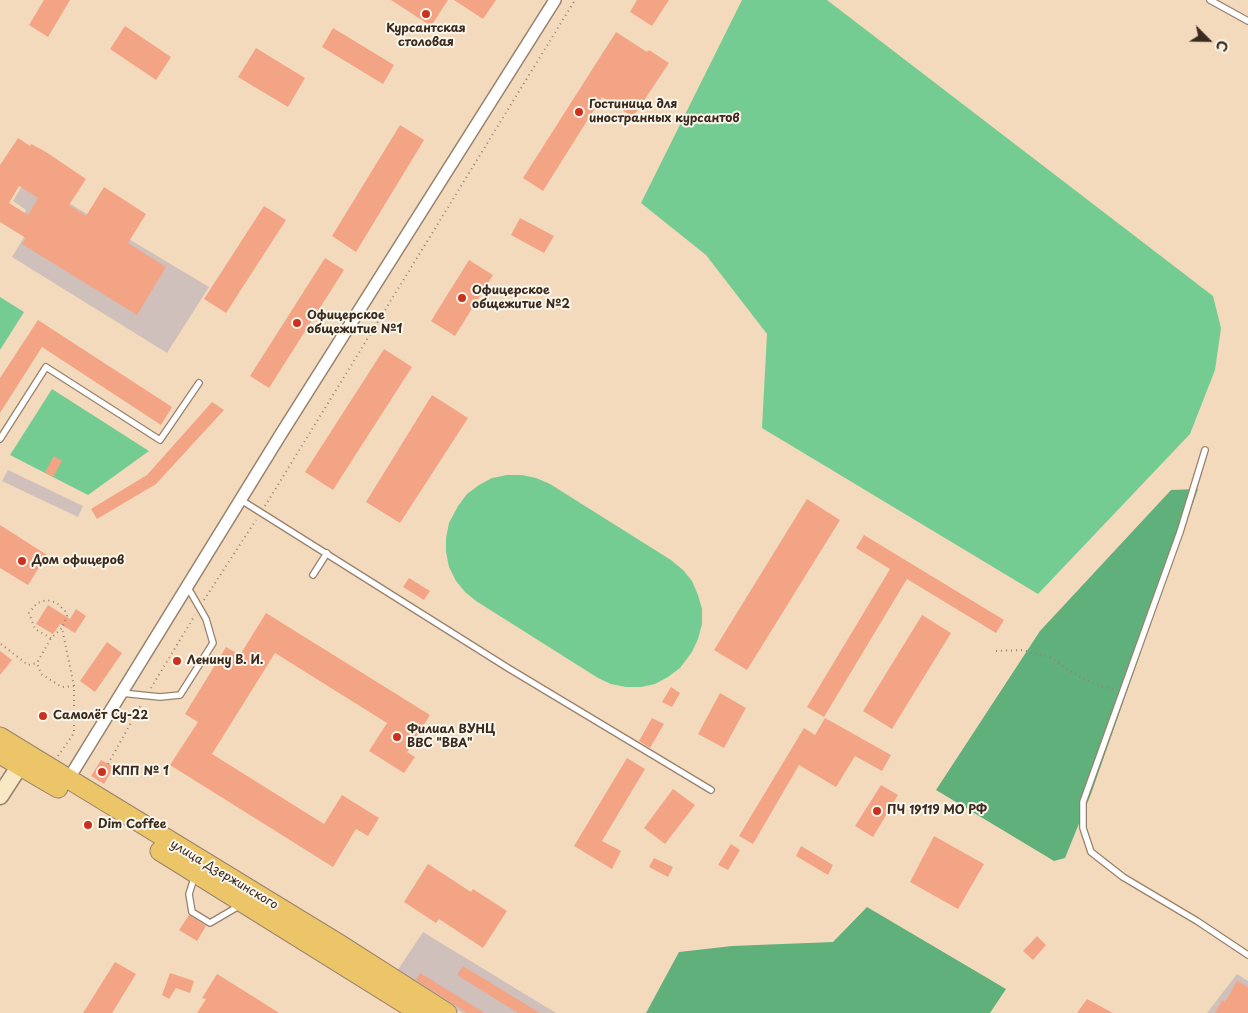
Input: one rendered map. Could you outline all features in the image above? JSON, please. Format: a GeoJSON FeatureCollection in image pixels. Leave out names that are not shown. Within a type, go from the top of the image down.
{"type":"FeatureCollection","features":[{"type":"Feature","properties":{"kind":"main road","name":"улица Дзержинского"},"geometry":{"type":"LineString","coordinates":[[0,737],[23,760],[335,951],[420,1013]]}},
{"type":"Feature","properties":{"kind":"main road","name":"улица Дзержинского"},"geometry":{"type":"LineString","coordinates":[[0,754],[23,760]]}},
{"type":"Feature","properties":{"kind":"main road","name":"улица Дзержинского"},"geometry":{"type":"LineString","coordinates":[[65,785],[243,903],[447,1013]]}},
{"type":"Feature","properties":{"kind":"street"},"geometry":{"type":"LineString","coordinates":[[65,785],[187,586],[555,0]]}},
{"type":"Feature","properties":{"kind":"street"},"geometry":{"type":"LineString","coordinates":[[0,796],[23,760]]}},
{"type":"Feature","properties":{"kind":"lane"},"geometry":{"type":"LineString","coordinates":[[1210,0],[1248,21]]}},
{"type":"Feature","properties":{"kind":"lane"},"geometry":{"type":"LineString","coordinates":[[0,439],[46,367],[160,440],[200,383]]}},
{"type":"Feature","properties":{"kind":"lane"},"geometry":{"type":"LineString","coordinates":[[1205,450],[1180,532],[1083,802],[1083,828],[1091,852],[1123,877],[1197,921],[1248,956]]}},
{"type":"Feature","properties":{"kind":"lane"},"geometry":{"type":"LineString","coordinates":[[241,500],[508,668],[710,790]]}},
{"type":"Feature","properties":{"kind":"lane"},"geometry":{"type":"LineString","coordinates":[[313,575],[327,553]]}},
{"type":"Feature","properties":{"kind":"lane"},"geometry":{"type":"LineString","coordinates":[[121,693],[160,697],[180,695],[213,643],[206,619],[187,586]]}},
{"type":"Feature","properties":{"kind":"lane"},"geometry":{"type":"LineString","coordinates":[[196,873],[189,894],[192,912],[210,923],[243,903]]}},
{"type":"Feature","properties":{"kind":"path"},"geometry":{"type":"LineString","coordinates":[[108,764],[146,696],[200,607],[261,512],[575,0]]}},
{"type":"Feature","properties":{"kind":"path"},"geometry":{"type":"LineString","coordinates":[[1,644],[28,665],[37,663],[51,638],[62,628],[67,616],[65,610],[57,603],[47,600],[36,603],[29,613],[35,629],[51,638]]}},
{"type":"Feature","properties":{"kind":"path"},"geometry":{"type":"LineString","coordinates":[[55,761],[74,732],[74,686],[62,628]]}},
{"type":"Feature","properties":{"kind":"path"},"geometry":{"type":"LineString","coordinates":[[996,651],[1022,650],[1050,657],[1071,672],[1096,685],[1123,692]]}},
{"type":"Feature","properties":{"kind":"path"},"geometry":{"type":"LineString","coordinates":[[37,663],[42,674],[62,687],[74,686]]}},
{"type":"Feature","properties":{"kind":"shaded area"},"geometry":{"type":"Polygon","coordinates":[[[27,178],[209,287],[167,353],[12,257],[26,234],[17,226],[26,210],[13,201],[27,178]]]}},
{"type":"Feature","properties":{"kind":"shaded area"},"geometry":{"type":"Polygon","coordinates":[[[8,470],[83,506],[78,517],[2,481],[8,470]]]}},
{"type":"Feature","properties":{"kind":"shaded area"},"geometry":{"type":"Polygon","coordinates":[[[423,932],[556,1013],[462,1013],[397,971],[423,932]]]}},
{"type":"Feature","properties":{"kind":"shaded area"},"geometry":{"type":"Polygon","coordinates":[[[1237,974],[1248,981],[1248,1013],[1207,1013],[1237,974]]]}},
{"type":"Feature","properties":{"kind":"green space"},"geometry":{"type":"Polygon","coordinates":[[[742,0],[827,0],[1213,296],[1221,328],[1215,370],[1190,434],[1038,594],[762,428],[767,334],[706,255],[641,203],[742,0]]]}},
{"type":"Feature","properties":{"kind":"green space"},"geometry":{"type":"Polygon","coordinates":[[[0,297],[24,312],[0,350],[0,297]]]}},
{"type":"Feature","properties":{"kind":"green space"},"geometry":{"type":"Polygon","coordinates":[[[52,389],[149,451],[88,495],[10,455],[52,389]]]}},
{"type":"Feature","properties":{"kind":"green space"},"geometry":{"type":"Polygon","coordinates":[[[522,475],[550,484],[671,560],[683,570],[692,581],[698,595],[702,609],[702,624],[692,652],[680,668],[655,684],[641,687],[626,687],[611,684],[598,678],[476,601],[465,592],[456,581],[449,567],[446,538],[449,523],[467,494],[492,478],[522,475]]]}},
{"type":"Feature","properties":{"kind":"green space"},"geometry":{"type":"Polygon","coordinates":[[[1198,489],[1091,794],[1065,858],[1054,861],[936,790],[1040,631],[1171,490],[1198,489]]]}},
{"type":"Feature","properties":{"kind":"green space"},"geometry":{"type":"Polygon","coordinates":[[[867,907],[1006,989],[990,1013],[646,1013],[679,952],[732,946],[833,942],[867,907]]]}},
{"type":"Feature","properties":{"kind":"building"},"geometry":{"type":"Polygon","coordinates":[[[44,0],[70,0],[48,37],[29,25],[44,0]]]}},
{"type":"Feature","properties":{"kind":"building","name":"Курсантская столовая"},"geometry":{"type":"Polygon","coordinates":[[[391,0],[448,0],[431,26],[391,0]]]}},
{"type":"Feature","properties":{"kind":"building","name":"Курсантская столовая"},"geometry":{"type":"Polygon","coordinates":[[[454,0],[496,0],[483,19],[454,0]]]}},
{"type":"Feature","properties":{"kind":"building"},"geometry":{"type":"Polygon","coordinates":[[[637,0],[669,0],[652,26],[630,12],[637,0]]]}},
{"type":"Feature","properties":{"kind":"building"},"geometry":{"type":"Polygon","coordinates":[[[125,26],[171,57],[156,80],[110,49],[125,26]]]}},
{"type":"Feature","properties":{"kind":"building"},"geometry":{"type":"Polygon","coordinates":[[[333,28],[394,65],[383,84],[322,47],[333,28]]]}},
{"type":"Feature","properties":{"kind":"building","name":"Гостиница для иностранных курсантов"},"geometry":{"type":"Polygon","coordinates":[[[616,32],[647,52],[649,50],[669,63],[633,117],[602,97],[543,191],[523,178],[616,32]]]}},
{"type":"Feature","properties":{"kind":"building"},"geometry":{"type":"Polygon","coordinates":[[[256,48],[305,78],[288,107],[238,77],[256,48]]]}},
{"type":"Feature","properties":{"kind":"building"},"geometry":{"type":"Polygon","coordinates":[[[400,125],[424,140],[356,252],[332,236],[400,125]]]}},
{"type":"Feature","properties":{"kind":"building"},"geometry":{"type":"Polygon","coordinates":[[[18,138],[30,146],[31,144],[46,152],[86,179],[69,205],[86,216],[104,187],[146,214],[128,243],[166,267],[137,315],[22,244],[26,238],[0,222],[0,165],[18,138]],[[19,186],[9,203],[28,215],[38,198],[19,186]]]}},
{"type":"Feature","properties":{"kind":"building"},"geometry":{"type":"Polygon","coordinates":[[[264,206],[286,220],[226,313],[204,299],[264,206]]]}},
{"type":"Feature","properties":{"kind":"building"},"geometry":{"type":"Polygon","coordinates":[[[520,218],[554,236],[544,253],[511,235],[520,218]]]}},
{"type":"Feature","properties":{"kind":"building","name":"Офицерское общежитие №1"},"geometry":{"type":"Polygon","coordinates":[[[325,258],[344,270],[269,388],[250,376],[325,258]]]}},
{"type":"Feature","properties":{"kind":"building","name":"Офицерское общежитие №2"},"geometry":{"type":"Polygon","coordinates":[[[469,260],[493,275],[455,336],[431,321],[469,260]]]}},
{"type":"Feature","properties":{"kind":"building"},"geometry":{"type":"Polygon","coordinates":[[[38,320],[172,407],[161,425],[42,347],[0,413],[0,378],[38,320]]]}},
{"type":"Feature","properties":{"kind":"building"},"geometry":{"type":"Polygon","coordinates":[[[384,349],[412,367],[333,490],[305,472],[384,349]]]}},
{"type":"Feature","properties":{"kind":"building"},"geometry":{"type":"Polygon","coordinates":[[[432,395],[468,418],[400,523],[366,502],[432,395]]]}},
{"type":"Feature","properties":{"kind":"building"},"geometry":{"type":"Polygon","coordinates":[[[212,402],[224,410],[156,484],[97,519],[91,509],[147,475],[212,402]]]}},
{"type":"Feature","properties":{"kind":"building"},"geometry":{"type":"Polygon","coordinates":[[[54,456],[62,461],[53,477],[45,472],[54,456]]]}},
{"type":"Feature","properties":{"kind":"building"},"geometry":{"type":"Polygon","coordinates":[[[807,499],[840,520],[747,670],[714,650],[807,499]]]}},
{"type":"Feature","properties":{"kind":"building","name":"Дом офицеров"},"geometry":{"type":"Polygon","coordinates":[[[0,525],[47,555],[28,585],[0,568],[0,525]]]}},
{"type":"Feature","properties":{"kind":"building"},"geometry":{"type":"Polygon","coordinates":[[[864,535],[1004,620],[996,633],[907,579],[824,717],[807,707],[890,569],[856,548],[864,535]]]}},
{"type":"Feature","properties":{"kind":"building"},"geometry":{"type":"Polygon","coordinates":[[[409,578],[430,591],[424,600],[403,587],[409,578]]]}},
{"type":"Feature","properties":{"kind":"building"},"geometry":{"type":"Polygon","coordinates":[[[48,605],[70,619],[76,609],[86,616],[75,633],[60,624],[53,634],[36,624],[48,605]]]}},
{"type":"Feature","properties":{"kind":"building","name":"Филиал ВУНЦ ВВС \"ВВА\""},"geometry":{"type":"Polygon","coordinates":[[[266,613],[430,715],[407,752],[415,757],[404,773],[369,751],[387,723],[275,653],[212,754],[324,824],[342,795],[379,818],[368,836],[356,829],[333,867],[170,765],[198,722],[185,714],[226,647],[240,655],[266,613]]]}},
{"type":"Feature","properties":{"kind":"building"},"geometry":{"type":"Polygon","coordinates":[[[922,615],[951,633],[892,729],[863,711],[922,615]]]}},
{"type":"Feature","properties":{"kind":"building"},"geometry":{"type":"Polygon","coordinates":[[[107,642],[122,653],[95,692],[80,681],[107,642]]]}},
{"type":"Feature","properties":{"kind":"building"},"geometry":{"type":"Polygon","coordinates":[[[0,651],[12,660],[0,675],[0,651]]]}},
{"type":"Feature","properties":{"kind":"building"},"geometry":{"type":"Polygon","coordinates":[[[671,687],[680,693],[672,707],[662,702],[671,687]]]}},
{"type":"Feature","properties":{"kind":"building"},"geometry":{"type":"Polygon","coordinates":[[[720,693],[746,708],[724,748],[698,734],[720,693]]]}},
{"type":"Feature","properties":{"kind":"building"},"geometry":{"type":"Polygon","coordinates":[[[652,718],[664,724],[650,748],[639,741],[652,718]]]}},
{"type":"Feature","properties":{"kind":"building"},"geometry":{"type":"Polygon","coordinates":[[[825,718],[891,755],[882,771],[855,756],[836,787],[799,765],[753,844],[739,836],[804,728],[815,735],[825,718]]]}},
{"type":"Feature","properties":{"kind":"building"},"geometry":{"type":"Polygon","coordinates":[[[627,758],[645,769],[602,841],[621,851],[612,869],[574,846],[627,758]]]}},
{"type":"Feature","properties":{"kind":"building","name":"КПП № 1"},"geometry":{"type":"Polygon","coordinates":[[[101,760],[114,767],[104,784],[91,776],[101,760]]]}},
{"type":"Feature","properties":{"kind":"building","name":"ПЧ 19119 МО РФ"},"geometry":{"type":"Polygon","coordinates":[[[881,785],[898,795],[873,837],[855,826],[881,785]]]}},
{"type":"Feature","properties":{"kind":"building"},"geometry":{"type":"Polygon","coordinates":[[[673,789],[695,805],[665,844],[644,828],[673,789]]]}},
{"type":"Feature","properties":{"kind":"building"},"geometry":{"type":"Polygon","coordinates":[[[934,836],[984,864],[958,909],[910,882],[934,836]]]}},
{"type":"Feature","properties":{"kind":"building"},"geometry":{"type":"Polygon","coordinates":[[[731,844],[740,850],[728,870],[718,865],[731,844]]]}},
{"type":"Feature","properties":{"kind":"building"},"geometry":{"type":"Polygon","coordinates":[[[801,846],[833,865],[828,875],[796,856],[801,846]]]}},
{"type":"Feature","properties":{"kind":"building"},"geometry":{"type":"Polygon","coordinates":[[[654,858],[673,867],[668,877],[649,867],[654,858]]]}},
{"type":"Feature","properties":{"kind":"building"},"geometry":{"type":"Polygon","coordinates":[[[428,864],[471,892],[473,889],[507,911],[483,948],[439,919],[436,923],[404,902],[428,864]]]}},
{"type":"Feature","properties":{"kind":"building"},"geometry":{"type":"Polygon","coordinates":[[[189,915],[206,926],[197,941],[179,930],[189,915]]]}},
{"type":"Feature","properties":{"kind":"building"},"geometry":{"type":"Polygon","coordinates":[[[1037,936],[1046,945],[1033,960],[1023,951],[1037,936]]]}},
{"type":"Feature","properties":{"kind":"building"},"geometry":{"type":"Polygon","coordinates":[[[115,962],[136,974],[112,1013],[83,1013],[115,962]]]}},
{"type":"Feature","properties":{"kind":"building"},"geometry":{"type":"Polygon","coordinates":[[[463,966],[540,1013],[518,1013],[457,975],[463,966]]]}},
{"type":"Feature","properties":{"kind":"building"},"geometry":{"type":"Polygon","coordinates":[[[170,973],[194,981],[190,993],[176,988],[169,999],[162,995],[170,973]]]}},
{"type":"Feature","properties":{"kind":"building"},"geometry":{"type":"Polygon","coordinates":[[[420,973],[485,1013],[467,1013],[416,980],[420,973]]]}},
{"type":"Feature","properties":{"kind":"building"},"geometry":{"type":"Polygon","coordinates":[[[217,974],[279,1013],[197,1013],[206,999],[202,998],[217,974]]]}},
{"type":"Feature","properties":{"kind":"building"},"geometry":{"type":"Polygon","coordinates":[[[1237,981],[1248,987],[1248,1013],[1215,1013],[1222,1000],[1225,1002],[1237,981]]]}},
{"type":"Feature","properties":{"kind":"building"},"geometry":{"type":"Polygon","coordinates":[[[1087,999],[1113,1013],[1077,1013],[1087,999]]]}},
{"type":"Feature","properties":{"kind":"place","name":"Курсантская столовая"},"geometry":{"type":"Point","coordinates":[426,14]}},
{"type":"Feature","properties":{"kind":"place","name":"Гостиница для иностранных курсантов"},"geometry":{"type":"Point","coordinates":[579,112]}},
{"type":"Feature","properties":{"kind":"place","name":"Офицерское общежитие №2"},"geometry":{"type":"Point","coordinates":[462,298]}},
{"type":"Feature","properties":{"kind":"place","name":"Офицерское общежитие №1"},"geometry":{"type":"Point","coordinates":[297,323]}},
{"type":"Feature","properties":{"kind":"place","name":"Дом офицеров"},"geometry":{"type":"Point","coordinates":[22,561]}},
{"type":"Feature","properties":{"kind":"place","name":"Ленину В. И."},"geometry":{"type":"Point","coordinates":[177,661]}},
{"type":"Feature","properties":{"kind":"place","name":"Самолёт Су-22"},"geometry":{"type":"Point","coordinates":[43,716]}},
{"type":"Feature","properties":{"kind":"place","name":"Филиал ВУНЦ ВВС \"ВВА\""},"geometry":{"type":"Point","coordinates":[397,737]}},
{"type":"Feature","properties":{"kind":"place","name":"КПП № 1"},"geometry":{"type":"Point","coordinates":[102,772]}},
{"type":"Feature","properties":{"kind":"place","name":"ПЧ 19119 МО РФ"},"geometry":{"type":"Point","coordinates":[877,811]}},
{"type":"Feature","properties":{"kind":"place","name":"Dim Coffee"},"geometry":{"type":"Point","coordinates":[88,825]}}]}
